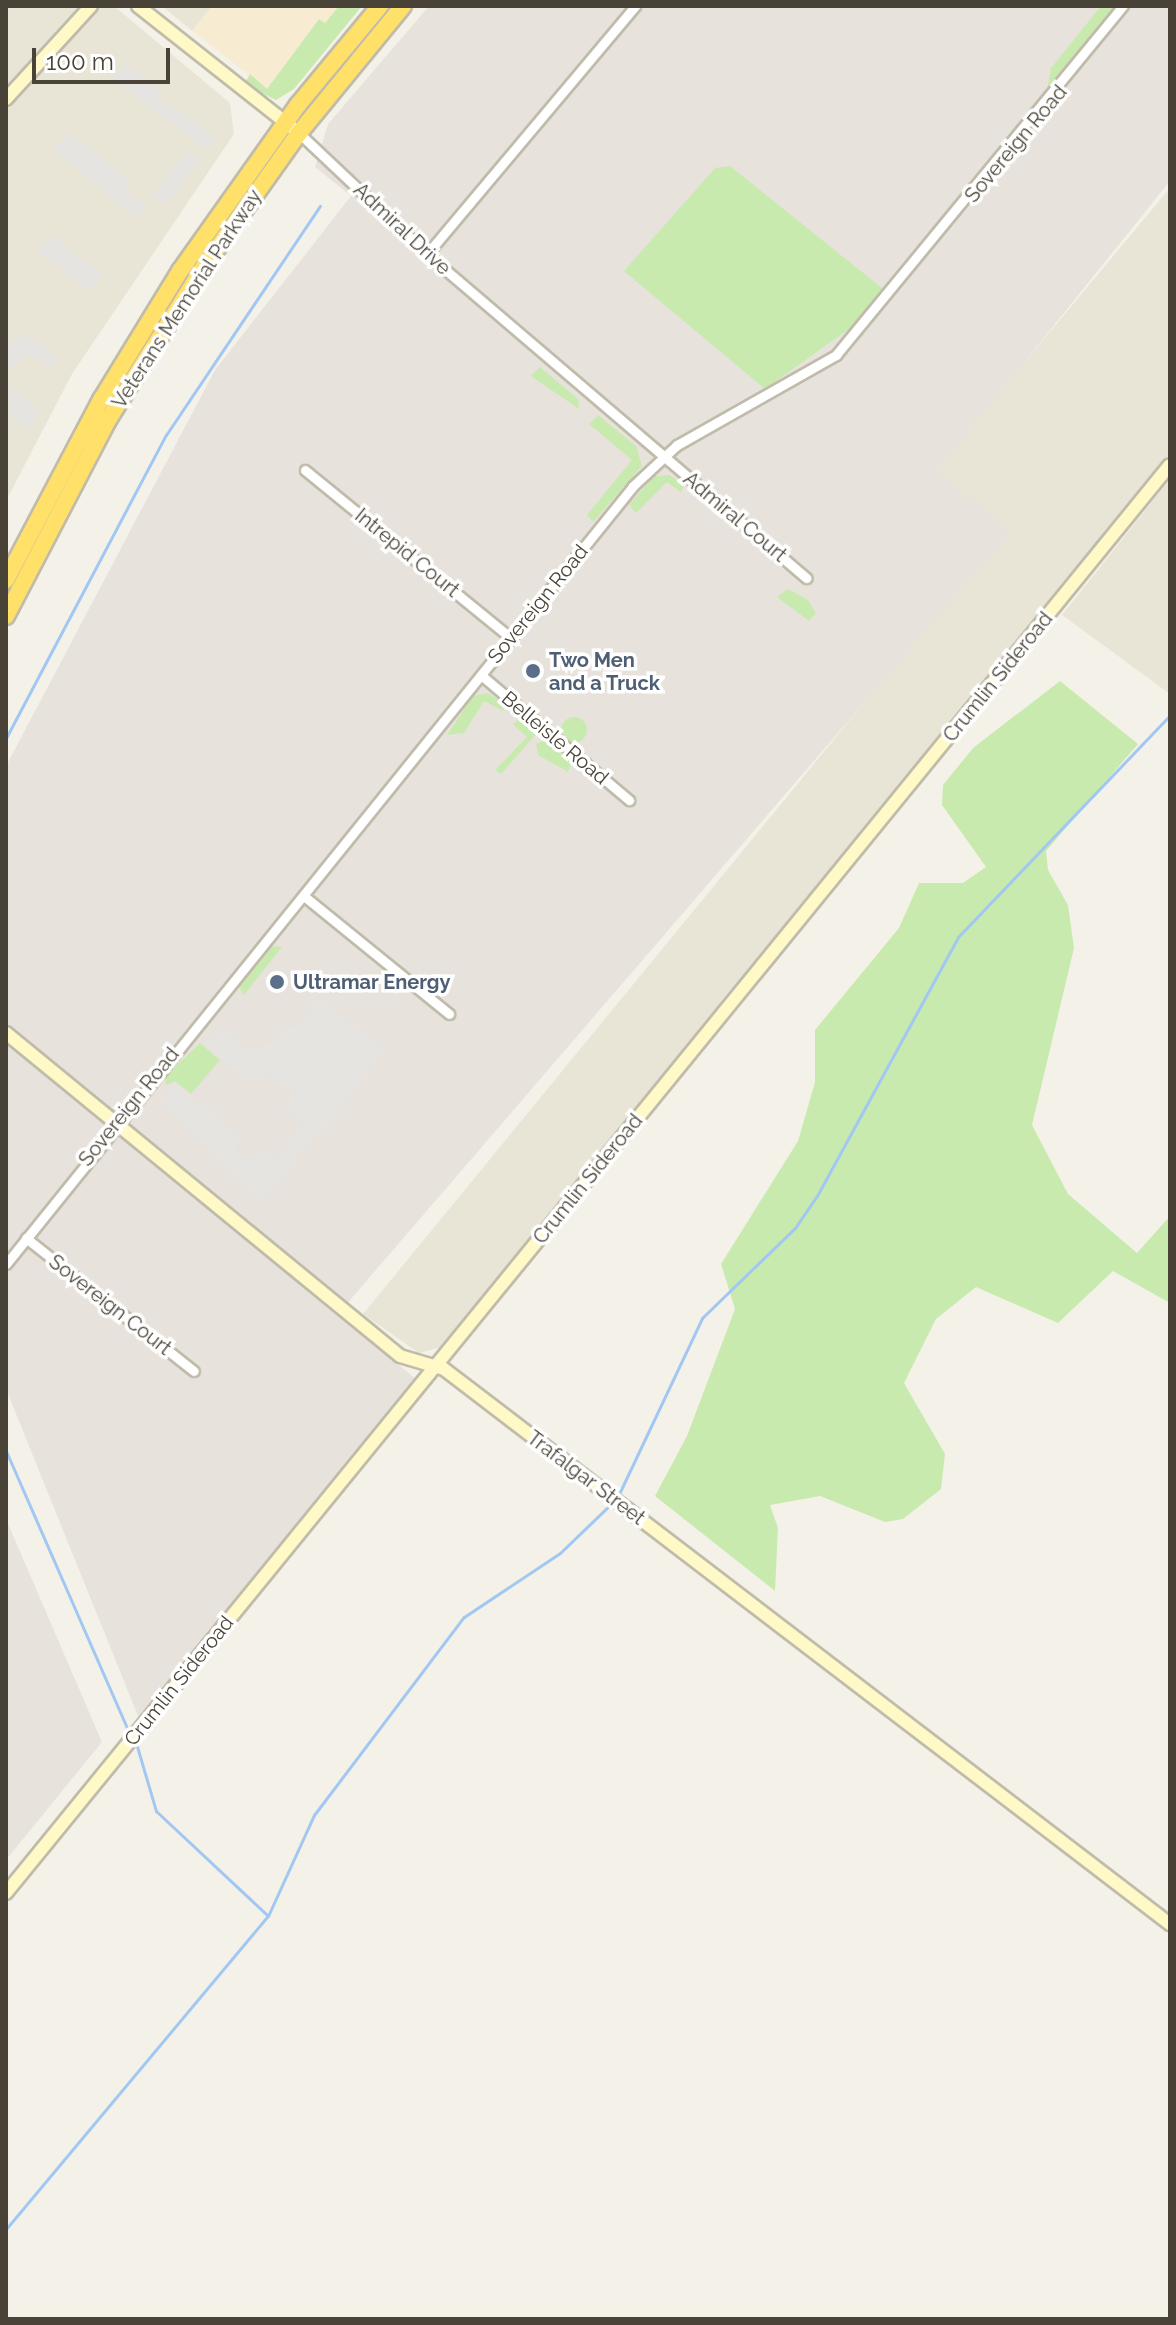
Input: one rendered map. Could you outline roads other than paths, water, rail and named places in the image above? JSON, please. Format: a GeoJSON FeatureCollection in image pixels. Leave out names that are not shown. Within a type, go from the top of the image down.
{"type":"FeatureCollection","features":[{"type":"Feature","properties":{"kind":"highway","name":"Veterans Memorial Parkway"},"geometry":{"type":"LineString","coordinates":[[6,580],[101,400],[380,6]]}},
{"type":"Feature","properties":{"kind":"highway","name":"Veterans Memorial Parkway"},"geometry":{"type":"LineString","coordinates":[[6,616],[153,345],[292,128],[403,6]]}},
{"type":"Feature","properties":{"kind":"street"},"geometry":{"type":"LineString","coordinates":[[6,99],[91,6]]}},
{"type":"Feature","properties":{"kind":"street","name":"Admiral Drive"},"geometry":{"type":"LineString","coordinates":[[138,6],[292,128],[427,254],[662,457]]}},
{"type":"Feature","properties":{"kind":"street"},"geometry":{"type":"LineString","coordinates":[[427,254],[635,6]]}},
{"type":"Feature","properties":{"kind":"street","name":"Sovereign Road"},"geometry":{"type":"LineString","coordinates":[[6,1264],[114,1122],[304,896],[510,637],[662,457],[836,355],[1123,6]]}},
{"type":"Feature","properties":{"kind":"street","name":"Admiral Court"},"geometry":{"type":"LineString","coordinates":[[662,457],[807,578]]}},
{"type":"Feature","properties":{"kind":"street","name":"Crumlin Sideroad"},"geometry":{"type":"LineString","coordinates":[[6,1893],[1170,465]]}},
{"type":"Feature","properties":{"kind":"street","name":"Intrepid Court"},"geometry":{"type":"LineString","coordinates":[[305,470],[510,637]]}},
{"type":"Feature","properties":{"kind":"street","name":"Belleisle Road"},"geometry":{"type":"LineString","coordinates":[[481,675],[629,800]]}},
{"type":"Feature","properties":{"kind":"street"},"geometry":{"type":"LineString","coordinates":[[304,896],[449,1014]]}},
{"type":"Feature","properties":{"kind":"street","name":"Trafalgar Street"},"geometry":{"type":"LineString","coordinates":[[6,1033],[400,1356],[436,1366],[1170,1924]]}},
{"type":"Feature","properties":{"kind":"street","name":"Sovereign Court"},"geometry":{"type":"LineString","coordinates":[[26,1238],[194,1371]]}},
{"type":"Feature","properties":{"kind":"waterway"},"geometry":{"type":"LineString","coordinates":[[6,738],[166,435],[320,206]]}},
{"type":"Feature","properties":{"kind":"waterway"},"geometry":{"type":"LineString","coordinates":[[618,1496],[702,1318],[795,1228],[818,1194],[958,937],[1170,715]]}},
{"type":"Feature","properties":{"kind":"waterway"},"geometry":{"type":"LineString","coordinates":[[6,1451],[129,1733]]}},
{"type":"Feature","properties":{"kind":"waterway"},"geometry":{"type":"LineString","coordinates":[[6,2229],[268,1916],[314,1815],[464,1617],[560,1553],[613,1502]]}},
{"type":"Feature","properties":{"kind":"waterway"},"geometry":{"type":"LineString","coordinates":[[136,1743],[156,1811],[267,1915]]}},
{"type":"Feature","properties":{"kind":"place","name":"Two Men and a Truck"},"geometry":{"type":"Point","coordinates":[533,671]}},
{"type":"Feature","properties":{"kind":"place","name":"Ultramar Energy"},"geometry":{"type":"Point","coordinates":[277,982]}}]}
